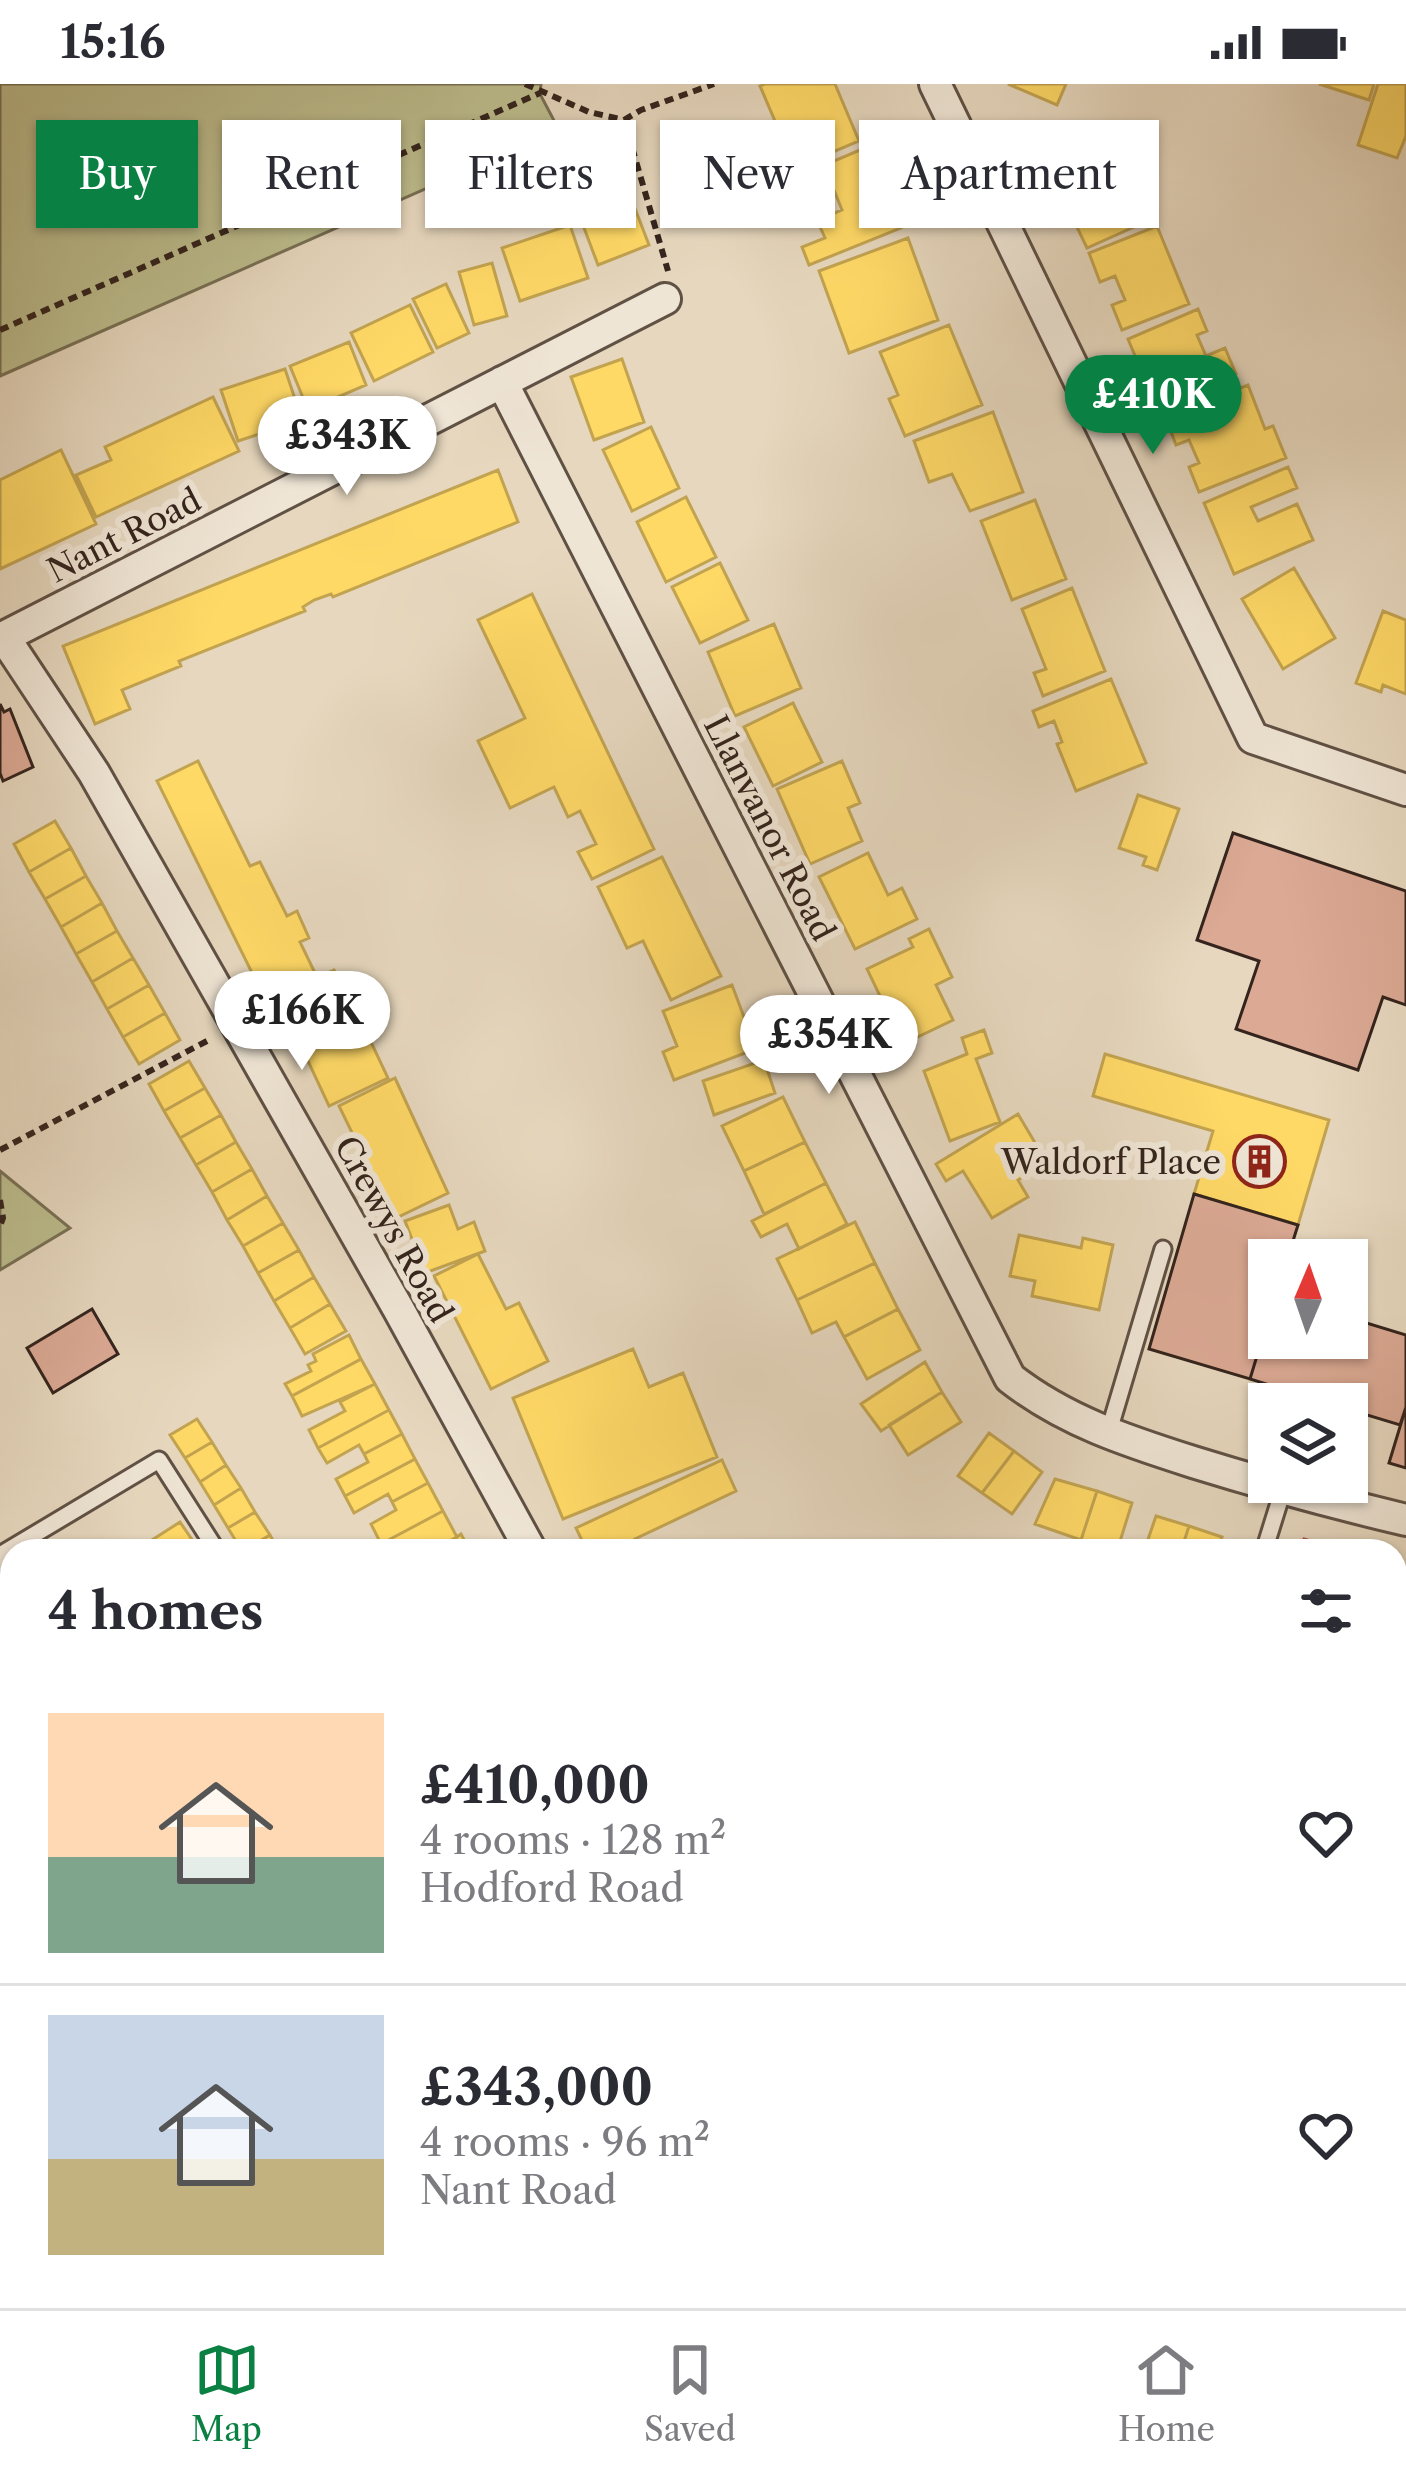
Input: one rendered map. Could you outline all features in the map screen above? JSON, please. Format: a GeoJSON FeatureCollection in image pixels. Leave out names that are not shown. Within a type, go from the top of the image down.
{"type":"FeatureCollection","features":[{"type":"Feature","properties":{"kind":"street"},"geometry":{"type":"LineString","coordinates":[[935,84],[1253,738],[1406,790]]}},
{"type":"Feature","properties":{"kind":"street","name":"Nant Road"},"geometry":{"type":"LineString","coordinates":[[2,638],[665,299]]}},
{"type":"Feature","properties":{"kind":"street","name":"Llanvanor Road"},"geometry":{"type":"LineString","coordinates":[[502,382],[1010,1378],[1043,1404],[1108,1434],[1248,1479]]}},
{"type":"Feature","properties":{"kind":"street","name":"Crewys Road"},"geometry":{"type":"LineString","coordinates":[[2,638],[94,773],[524,1539]]}},
{"type":"Feature","properties":{"kind":"street","name":"Llanvanor Road"},"geometry":{"type":"LineString","coordinates":[[1336,1503],[1406,1520]]}},
{"type":"Feature","properties":{"kind":"lane"},"geometry":{"type":"LineString","coordinates":[[1108,1434],[1162,1249]]}},
{"type":"Feature","properties":{"kind":"lane"},"geometry":{"type":"LineString","coordinates":[[27,1539],[159,1460],[209,1539]]}},
{"type":"Feature","properties":{"kind":"lane"},"geometry":{"type":"LineString","coordinates":[[1268,1539],[1279,1503]]}},
{"type":"Feature","properties":{"kind":"path"},"geometry":{"type":"LineString","coordinates":[[526,84],[540,94],[624,120],[714,84]]}},
{"type":"Feature","properties":{"kind":"path"},"geometry":{"type":"LineString","coordinates":[[0,330],[540,94]]}},
{"type":"Feature","properties":{"kind":"path"},"geometry":{"type":"LineString","coordinates":[[636,161],[668,269],[665,299]]}},
{"type":"Feature","properties":{"kind":"path"},"geometry":{"type":"LineString","coordinates":[[0,1150],[237,1025]]}},
{"type":"Feature","properties":{"kind":"path"},"geometry":{"type":"LineString","coordinates":[[0,1200],[0,1226]]}},
{"type":"Feature","properties":{"kind":"green space"},"geometry":{"type":"Polygon","coordinates":[[[0,84],[541,84],[540,94],[554,120],[425,120],[425,189],[401,200],[401,120],[222,120],[222,228],[336,228],[0,376],[0,84]]]}},
{"type":"Feature","properties":{"kind":"green space"},"geometry":{"type":"Polygon","coordinates":[[[0,1171],[70,1228],[0,1270],[0,1171]]]}},
{"type":"Feature","properties":{"kind":"building: Homes"},"geometry":{"type":"Polygon","coordinates":[[[835,84],[859,141],[835,151],[835,120],[775,120],[760,86],[835,84]]]}},
{"type":"Feature","properties":{"kind":"building: Homes"},"geometry":{"type":"Polygon","coordinates":[[[1008,84],[1066,84],[1057,105],[1008,84]]]}},
{"type":"Feature","properties":{"kind":"building: Homes"},"geometry":{"type":"Polygon","coordinates":[[[1319,84],[1374,84],[1369,100],[1319,84]]]}},
{"type":"Feature","properties":{"kind":"building: Homes"},"geometry":{"type":"Polygon","coordinates":[[[1378,84],[1406,84],[1406,136],[1397,158],[1358,145],[1378,84]]]}},
{"type":"Feature","properties":{"kind":"building: Homes"},"geometry":{"type":"Polygon","coordinates":[[[859,150],[859,228],[901,228],[809,265],[802,247],[825,238],[821,228],[835,228],[835,213],[842,210],[835,193],[835,161],[859,150]]]}},
{"type":"Feature","properties":{"kind":"building: Homes"},"geometry":{"type":"Polygon","coordinates":[[[636,211],[649,245],[598,265],[584,228],[636,228],[636,211]]]}},
{"type":"Feature","properties":{"kind":"building: Homes"},"geometry":{"type":"Polygon","coordinates":[[[571,228],[588,278],[520,301],[502,248],[571,228]]]}},
{"type":"Feature","properties":{"kind":"building: Homes"},"geometry":{"type":"Polygon","coordinates":[[[1077,228],[1132,228],[1087,248],[1077,228]]]}},
{"type":"Feature","properties":{"kind":"building: Homes"},"geometry":{"type":"Polygon","coordinates":[[[1158,228],[1189,304],[1122,330],[1112,305],[1125,300],[1115,276],[1100,282],[1089,253],[1158,228]]]}},
{"type":"Feature","properties":{"kind":"building: Homes"},"geometry":{"type":"Polygon","coordinates":[[[908,238],[938,320],[849,353],[819,271],[908,238]]]}},
{"type":"Feature","properties":{"kind":"building: Homes"},"geometry":{"type":"Polygon","coordinates":[[[492,263],[507,316],[474,325],[459,272],[492,263]]]}},
{"type":"Feature","properties":{"kind":"building: Homes"},"geometry":{"type":"Polygon","coordinates":[[[446,284],[469,333],[437,348],[413,299],[446,284]]]}},
{"type":"Feature","properties":{"kind":"building: Homes"},"geometry":{"type":"Polygon","coordinates":[[[410,305],[433,352],[374,381],[351,333],[410,305]]]}},
{"type":"Feature","properties":{"kind":"building: Homes"},"geometry":{"type":"Polygon","coordinates":[[[1198,309],[1207,331],[1197,335],[1206,356],[1225,348],[1236,374],[1157,408],[1128,339],[1198,309]]]}},
{"type":"Feature","properties":{"kind":"building: Homes"},"geometry":{"type":"Polygon","coordinates":[[[949,325],[982,405],[905,436],[889,399],[898,395],[880,352],[949,325]]]}},
{"type":"Feature","properties":{"kind":"building: Homes"},"geometry":{"type":"Polygon","coordinates":[[[349,342],[366,385],[308,410],[290,366],[349,342]]]}},
{"type":"Feature","properties":{"kind":"building: Homes"},"geometry":{"type":"Polygon","coordinates":[[[622,359],[644,422],[594,440],[571,377],[622,359]]]}},
{"type":"Feature","properties":{"kind":"building: Homes"},"geometry":{"type":"Polygon","coordinates":[[[285,369],[302,420],[238,441],[221,390],[285,369]]]}},
{"type":"Feature","properties":{"kind":"building: Homes"},"geometry":{"type":"Polygon","coordinates":[[[1248,385],[1265,429],[1273,426],[1286,458],[1199,492],[1189,467],[1199,463],[1189,440],[1176,445],[1166,418],[1248,385]]]}},
{"type":"Feature","properties":{"kind":"building: Homes"},"geometry":{"type":"Polygon","coordinates":[[[213,397],[239,451],[96,517],[76,475],[111,460],[105,447],[213,397]]]}},
{"type":"Feature","properties":{"kind":"building: Homes"},"geometry":{"type":"Polygon","coordinates":[[[993,412],[1023,492],[970,511],[952,474],[929,482],[914,441],[993,412]]]}},
{"type":"Feature","properties":{"kind":"building: Homes"},"geometry":{"type":"Polygon","coordinates":[[[651,427],[679,488],[632,511],[603,450],[651,427]]]}},
{"type":"Feature","properties":{"kind":"building: Homes"},"geometry":{"type":"Polygon","coordinates":[[[61,450],[96,524],[0,569],[0,480],[61,450]]]}},
{"type":"Feature","properties":{"kind":"building: Homes"},"geometry":{"type":"Polygon","coordinates":[[[1288,467],[1297,488],[1251,507],[1258,521],[1297,504],[1313,540],[1234,574],[1204,503],[1288,467]]]}},
{"type":"Feature","properties":{"kind":"building: Homes"},"geometry":{"type":"Polygon","coordinates":[[[498,470],[518,522],[333,597],[314,600],[303,607],[305,611],[179,661],[181,666],[122,690],[130,709],[95,724],[63,646],[498,470]]]}},
{"type":"Feature","properties":{"kind":"building: Homes"},"geometry":{"type":"Polygon","coordinates":[[[686,497],[716,557],[666,582],[637,522],[686,497]]]}},
{"type":"Feature","properties":{"kind":"building: Homes"},"geometry":{"type":"Polygon","coordinates":[[[1035,500],[1066,579],[1012,600],[981,521],[1035,500]]]}},
{"type":"Feature","properties":{"kind":"building: Homes"},"geometry":{"type":"Polygon","coordinates":[[[720,563],[748,620],[700,643],[672,587],[720,563]]]}},
{"type":"Feature","properties":{"kind":"building: Homes"},"geometry":{"type":"Polygon","coordinates":[[[1294,568],[1335,638],[1283,669],[1242,599],[1294,568]]]}},
{"type":"Feature","properties":{"kind":"building: Homes"},"geometry":{"type":"Polygon","coordinates":[[[1072,588],[1105,671],[1043,696],[1034,673],[1046,669],[1022,609],[1072,588]]]}},
{"type":"Feature","properties":{"kind":"building: Homes"},"geometry":{"type":"Polygon","coordinates":[[[532,594],[654,849],[592,879],[578,852],[596,844],[580,811],[568,817],[554,787],[510,808],[478,741],[525,718],[478,620],[532,594]]]}},
{"type":"Feature","properties":{"kind":"building: Homes"},"geometry":{"type":"Polygon","coordinates":[[[1383,611],[1406,620],[1406,694],[1383,685],[1381,692],[1356,683],[1383,611]]]}},
{"type":"Feature","properties":{"kind":"building: Homes"},"geometry":{"type":"Polygon","coordinates":[[[774,624],[801,688],[735,716],[708,652],[774,624]]]}},
{"type":"Feature","properties":{"kind":"building: Homes"},"geometry":{"type":"Polygon","coordinates":[[[1111,679],[1146,763],[1076,791],[1057,744],[1062,742],[1054,721],[1039,727],[1033,711],[1111,679]]]}},
{"type":"Feature","properties":{"kind":"building: Homes"},"geometry":{"type":"Polygon","coordinates":[[[793,703],[822,762],[773,786],[744,727],[793,703]]]}},
{"type":"Feature","properties":{"kind":"building: Homes"},"geometry":{"type":"Polygon","coordinates":[[[198,761],[250,866],[260,862],[287,916],[297,911],[309,938],[300,942],[316,975],[265,999],[157,781],[198,761]]]}},
{"type":"Feature","properties":{"kind":"building: Homes"},"geometry":{"type":"Polygon","coordinates":[[[842,761],[860,803],[848,808],[862,841],[810,864],[777,789],[842,761]]]}},
{"type":"Feature","properties":{"kind":"building: Homes"},"geometry":{"type":"Polygon","coordinates":[[[1138,795],[1179,809],[1157,870],[1143,865],[1146,857],[1119,848],[1138,795]]]}},
{"type":"Feature","properties":{"kind":"building: Homes"},"geometry":{"type":"Polygon","coordinates":[[[55,821],[71,848],[29,872],[14,844],[55,821]]]}},
{"type":"Feature","properties":{"kind":"building: Homes"},"geometry":{"type":"Polygon","coordinates":[[[71,848],[86,876],[45,899],[29,872],[71,848]]]}},
{"type":"Feature","properties":{"kind":"building: Homes"},"geometry":{"type":"Polygon","coordinates":[[[868,853],[888,895],[902,888],[917,919],[855,949],[819,877],[868,853]]]}},
{"type":"Feature","properties":{"kind":"building: Homes"},"geometry":{"type":"Polygon","coordinates":[[[662,857],[721,976],[671,1000],[643,941],[627,948],[598,887],[662,857]]]}},
{"type":"Feature","properties":{"kind":"building: Homes"},"geometry":{"type":"Polygon","coordinates":[[[86,876],[102,903],[61,927],[45,899],[86,876]]]}},
{"type":"Feature","properties":{"kind":"building: Homes"},"geometry":{"type":"Polygon","coordinates":[[[102,903],[117,931],[76,954],[61,927],[102,903]]]}},
{"type":"Feature","properties":{"kind":"building: Homes"},"geometry":{"type":"Polygon","coordinates":[[[929,929],[952,977],[936,985],[953,1020],[903,1044],[867,969],[913,947],[909,939],[929,929]]]}},
{"type":"Feature","properties":{"kind":"building: Homes"},"geometry":{"type":"Polygon","coordinates":[[[117,931],[133,958],[92,982],[76,954],[117,931]]]}},
{"type":"Feature","properties":{"kind":"building: Homes"},"geometry":{"type":"Polygon","coordinates":[[[133,958],[149,985],[107,1009],[92,982],[133,958]]]}},
{"type":"Feature","properties":{"kind":"building: Homes"},"geometry":{"type":"Polygon","coordinates":[[[334,970],[347,997],[335,1003],[349,1032],[363,1025],[388,1078],[329,1106],[278,997],[334,970]]]}},
{"type":"Feature","properties":{"kind":"building: Homes"},"geometry":{"type":"Polygon","coordinates":[[[149,985],[165,1013],[123,1037],[107,1009],[149,985]]]}},
{"type":"Feature","properties":{"kind":"building: Homes"},"geometry":{"type":"Polygon","coordinates":[[[732,985],[756,1049],[674,1080],[663,1052],[677,1046],[663,1011],[732,985]]]}},
{"type":"Feature","properties":{"kind":"building: Homes"},"geometry":{"type":"Polygon","coordinates":[[[165,1013],[180,1040],[139,1064],[123,1037],[165,1013]]]}},
{"type":"Feature","properties":{"kind":"building: Homes"},"geometry":{"type":"Polygon","coordinates":[[[984,1030],[992,1053],[976,1059],[1000,1122],[950,1141],[924,1071],[967,1054],[962,1038],[984,1030]]]}},
{"type":"Feature","properties":{"kind":"building: Homes","name":"Waldorf Place"},"geometry":{"type":"Polygon","coordinates":[[[1105,1054],[1329,1120],[1298,1225],[1194,1194],[1213,1131],[1093,1096],[1105,1054]]]}},
{"type":"Feature","properties":{"kind":"building: Homes"},"geometry":{"type":"Polygon","coordinates":[[[764,1060],[775,1093],[714,1115],[703,1081],[764,1060]]]}},
{"type":"Feature","properties":{"kind":"building: Homes"},"geometry":{"type":"Polygon","coordinates":[[[189,1061],[205,1088],[164,1111],[149,1084],[189,1061]]]}},
{"type":"Feature","properties":{"kind":"building: Homes"},"geometry":{"type":"Polygon","coordinates":[[[395,1078],[448,1193],[394,1219],[339,1106],[395,1078]]]}},
{"type":"Feature","properties":{"kind":"building: Homes"},"geometry":{"type":"Polygon","coordinates":[[[205,1088],[221,1115],[180,1138],[164,1111],[205,1088]]]}},
{"type":"Feature","properties":{"kind":"building: Homes"},"geometry":{"type":"Polygon","coordinates":[[[783,1097],[805,1142],[744,1171],[722,1126],[783,1097]]]}},
{"type":"Feature","properties":{"kind":"building: Homes"},"geometry":{"type":"Polygon","coordinates":[[[1018,1114],[1047,1163],[1018,1180],[1028,1197],[992,1218],[963,1171],[946,1181],[936,1164],[1018,1114]]]}},
{"type":"Feature","properties":{"kind":"building: Homes"},"geometry":{"type":"Polygon","coordinates":[[[221,1115],[236,1142],[196,1165],[180,1138],[221,1115]]]}},
{"type":"Feature","properties":{"kind":"building: Homes"},"geometry":{"type":"Polygon","coordinates":[[[236,1142],[252,1169],[212,1192],[196,1165],[236,1142]]]}},
{"type":"Feature","properties":{"kind":"building: Homes"},"geometry":{"type":"Polygon","coordinates":[[[805,1142],[826,1183],[764,1214],[744,1171],[805,1142]]]}},
{"type":"Feature","properties":{"kind":"building: Homes"},"geometry":{"type":"Polygon","coordinates":[[[252,1169],[267,1196],[227,1220],[212,1192],[252,1169]]]}},
{"type":"Feature","properties":{"kind":"building: Homes"},"geometry":{"type":"Polygon","coordinates":[[[826,1183],[847,1224],[799,1249],[787,1224],[761,1237],[752,1221],[826,1183]]]}},
{"type":"Feature","properties":{"kind":"building: Homes"},"geometry":{"type":"Polygon","coordinates":[[[267,1196],[283,1223],[243,1246],[227,1220],[267,1196]]]}},
{"type":"Feature","properties":{"kind":"building: Homes"},"geometry":{"type":"Polygon","coordinates":[[[449,1205],[458,1229],[474,1222],[485,1251],[425,1273],[405,1221],[449,1205]]]}},
{"type":"Feature","properties":{"kind":"building: Homes"},"geometry":{"type":"Polygon","coordinates":[[[855,1222],[875,1263],[797,1300],[777,1259],[855,1222]]]}},
{"type":"Feature","properties":{"kind":"building: Homes"},"geometry":{"type":"Polygon","coordinates":[[[283,1223],[299,1250],[258,1273],[243,1246],[283,1223]]]}},
{"type":"Feature","properties":{"kind":"building: Homes"},"geometry":{"type":"Polygon","coordinates":[[[1019,1235],[1081,1248],[1083,1238],[1113,1245],[1099,1310],[1032,1296],[1035,1281],[1010,1276],[1019,1235]]]}},
{"type":"Feature","properties":{"kind":"building: Homes"},"geometry":{"type":"Polygon","coordinates":[[[299,1250],[314,1277],[274,1301],[258,1273],[299,1250]]]}},
{"type":"Feature","properties":{"kind":"building: Homes"},"geometry":{"type":"Polygon","coordinates":[[[478,1254],[506,1309],[519,1303],[548,1361],[491,1389],[434,1276],[478,1254]]]}},
{"type":"Feature","properties":{"kind":"building: Homes"},"geometry":{"type":"Polygon","coordinates":[[[875,1263],[898,1309],[844,1337],[836,1322],[812,1333],[797,1300],[875,1263]]]}},
{"type":"Feature","properties":{"kind":"building: Homes"},"geometry":{"type":"Polygon","coordinates":[[[314,1277],[330,1304],[290,1328],[274,1301],[314,1277]]]}},
{"type":"Feature","properties":{"kind":"building: Homes"},"geometry":{"type":"Polygon","coordinates":[[[330,1304],[346,1331],[305,1354],[290,1328],[330,1304]]]}},
{"type":"Feature","properties":{"kind":"building: Homes"},"geometry":{"type":"Polygon","coordinates":[[[898,1309],[920,1350],[867,1379],[844,1337],[898,1309]]]}},
{"type":"Feature","properties":{"kind":"building: Homes"},"geometry":{"type":"Polygon","coordinates":[[[349,1335],[361,1359],[292,1396],[285,1384],[311,1371],[308,1365],[316,1361],[313,1354],[349,1335]]]}},
{"type":"Feature","properties":{"kind":"building: Homes"},"geometry":{"type":"Polygon","coordinates":[[[633,1349],[649,1387],[683,1373],[717,1457],[563,1519],[513,1398],[633,1349]]]}},
{"type":"Feature","properties":{"kind":"building: Homes"},"geometry":{"type":"Polygon","coordinates":[[[361,1359],[375,1384],[302,1416],[292,1396],[361,1359]]]}},
{"type":"Feature","properties":{"kind":"building: Homes"},"geometry":{"type":"Polygon","coordinates":[[[925,1362],[942,1392],[881,1431],[861,1404],[925,1362]]]}},
{"type":"Feature","properties":{"kind":"building: Homes"},"geometry":{"type":"Polygon","coordinates":[[[375,1384],[389,1410],[318,1448],[309,1430],[345,1411],[340,1402],[375,1384]]]}},
{"type":"Feature","properties":{"kind":"building: Homes"},"geometry":{"type":"Polygon","coordinates":[[[942,1392],[961,1422],[908,1455],[889,1425],[942,1392]]]}},
{"type":"Feature","properties":{"kind":"building: Homes"},"geometry":{"type":"Polygon","coordinates":[[[389,1410],[402,1434],[364,1454],[359,1445],[327,1463],[318,1448],[389,1410]]]}},
{"type":"Feature","properties":{"kind":"building: Homes"},"geometry":{"type":"Polygon","coordinates":[[[197,1419],[212,1442],[185,1458],[170,1435],[197,1419]]]}},
{"type":"Feature","properties":{"kind":"building: Homes"},"geometry":{"type":"Polygon","coordinates":[[[989,1433],[1014,1451],[982,1493],[958,1476],[989,1433]]]}},
{"type":"Feature","properties":{"kind":"building: Homes"},"geometry":{"type":"Polygon","coordinates":[[[402,1434],[415,1459],[345,1496],[336,1479],[368,1462],[364,1454],[402,1434]]]}},
{"type":"Feature","properties":{"kind":"building: Homes"},"geometry":{"type":"Polygon","coordinates":[[[212,1442],[226,1465],[200,1482],[185,1458],[212,1442]]]}},
{"type":"Feature","properties":{"kind":"building: Homes"},"geometry":{"type":"Polygon","coordinates":[[[1014,1451],[1042,1472],[1012,1514],[982,1493],[1014,1451]]]}},
{"type":"Feature","properties":{"kind":"building: Homes"},"geometry":{"type":"Polygon","coordinates":[[[415,1459],[428,1483],[392,1502],[388,1494],[354,1513],[345,1496],[415,1459]]]}},
{"type":"Feature","properties":{"kind":"building: Homes"},"geometry":{"type":"Polygon","coordinates":[[[722,1460],[736,1491],[635,1539],[581,1539],[576,1528],[722,1460]]]}},
{"type":"Feature","properties":{"kind":"building: Homes"},"geometry":{"type":"Polygon","coordinates":[[[226,1465],[241,1488],[214,1505],[200,1482],[226,1465]]]}},
{"type":"Feature","properties":{"kind":"building: Homes"},"geometry":{"type":"Polygon","coordinates":[[[1055,1479],[1097,1491],[1081,1539],[1035,1524],[1055,1479]]]}},
{"type":"Feature","properties":{"kind":"building: Homes"},"geometry":{"type":"Polygon","coordinates":[[[428,1483],[443,1511],[390,1539],[378,1539],[371,1524],[396,1510],[392,1502],[428,1483]]]}},
{"type":"Feature","properties":{"kind":"building: Homes"},"geometry":{"type":"Polygon","coordinates":[[[241,1488],[255,1512],[228,1528],[214,1505],[241,1488]]]}},
{"type":"Feature","properties":{"kind":"building: Homes"},"geometry":{"type":"Polygon","coordinates":[[[1097,1491],[1132,1503],[1121,1539],[1081,1539],[1097,1491]]]}},
{"type":"Feature","properties":{"kind":"building: Homes"},"geometry":{"type":"Polygon","coordinates":[[[443,1511],[457,1537],[453,1539],[390,1539],[443,1511]]]}},
{"type":"Feature","properties":{"kind":"building: Homes"},"geometry":{"type":"Polygon","coordinates":[[[255,1512],[270,1535],[235,1539],[228,1528],[255,1512]]]}},
{"type":"Feature","properties":{"kind":"building: Homes"},"geometry":{"type":"Polygon","coordinates":[[[1156,1516],[1189,1526],[1185,1539],[1148,1539],[1156,1516]]]}},
{"type":"Feature","properties":{"kind":"building: Homes"},"geometry":{"type":"Polygon","coordinates":[[[180,1522],[192,1539],[154,1539],[180,1522]]]}},
{"type":"Feature","properties":{"kind":"building: Homes"},"geometry":{"type":"Polygon","coordinates":[[[1189,1526],[1222,1537],[1221,1539],[1185,1539],[1189,1526]]]}},
{"type":"Feature","properties":{"kind":"building: Other"},"geometry":{"type":"Polygon","coordinates":[[[0,704],[4,712],[10,709],[33,767],[3,781],[0,773],[0,704]]]}},
{"type":"Feature","properties":{"kind":"building: Other"},"geometry":{"type":"Polygon","coordinates":[[[1233,833],[1406,891],[1406,1005],[1383,997],[1358,1070],[1236,1029],[1259,961],[1197,940],[1233,833]]]}},
{"type":"Feature","properties":{"kind":"building: Other"},"geometry":{"type":"Polygon","coordinates":[[[1194,1194],[1298,1225],[1294,1239],[1248,1239],[1248,1359],[1256,1359],[1250,1379],[1149,1349],[1194,1194]]]}},
{"type":"Feature","properties":{"kind":"building: Other"},"geometry":{"type":"Polygon","coordinates":[[[92,1309],[118,1354],[53,1393],[27,1348],[92,1309]]]}},
{"type":"Feature","properties":{"kind":"building: Other"},"geometry":{"type":"Polygon","coordinates":[[[1368,1323],[1406,1335],[1406,1407],[1400,1425],[1368,1415],[1368,1383],[1250,1379],[1256,1359],[1368,1359],[1368,1323]]]}},
{"type":"Feature","properties":{"kind":"building: Other"},"geometry":{"type":"Polygon","coordinates":[[[1406,1407],[1406,1468],[1389,1463],[1406,1407]]]}},
{"type":"Feature","properties":{"kind":"place","name":"Waldorf Place"},"geometry":{"type":"Point","coordinates":[1260,1162]}}]}
